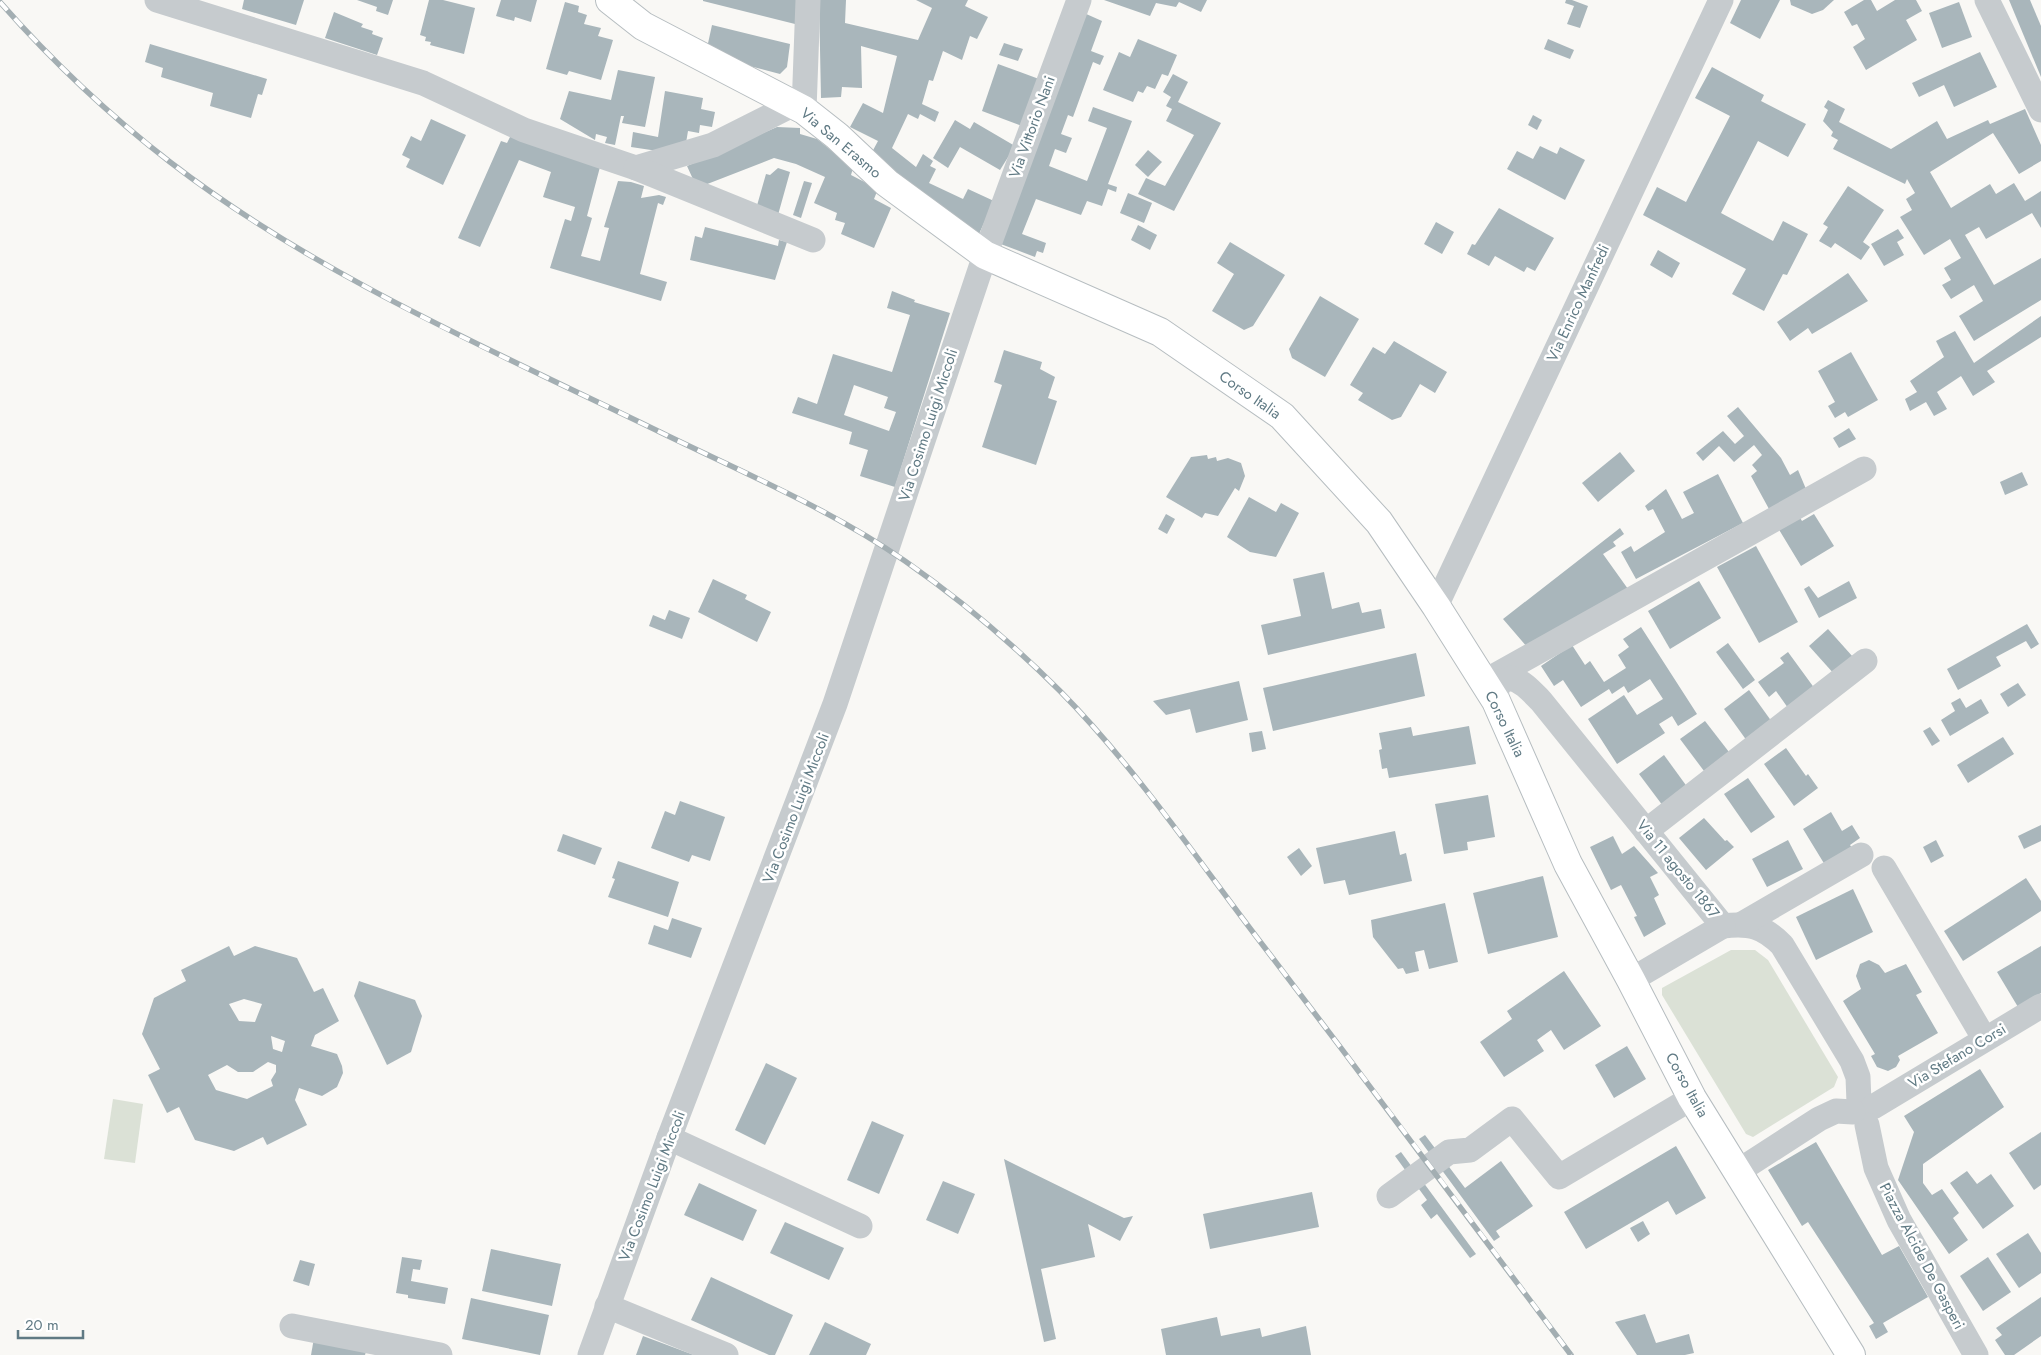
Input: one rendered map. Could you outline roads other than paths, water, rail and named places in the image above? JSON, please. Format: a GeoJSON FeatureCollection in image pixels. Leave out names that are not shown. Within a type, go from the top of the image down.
{"type":"FeatureCollection","features":[{"type":"Feature","properties":{"kind":"main road","name":"Via San Erasmo"},"geometry":{"type":"LineString","coordinates":[[610,0],[643,26],[799,107],[837,136],[887,183],[985,255]]}},
{"type":"Feature","properties":{"kind":"main road","name":"Corso Italia"},"geometry":{"type":"LineString","coordinates":[[985,255],[1160,332],[1282,416],[1379,522],[1436,606],[1490,691],[1568,864],[1692,1098],[1851,1355]]}},
{"type":"Feature","properties":{"kind":"street"},"geometry":{"type":"LineString","coordinates":[[156,0],[423,83],[524,130],[636,168],[813,240]]}},
{"type":"Feature","properties":{"kind":"street"},"geometry":{"type":"LineString","coordinates":[[636,168],[713,145],[799,107],[808,0]]}},
{"type":"Feature","properties":{"kind":"street","name":"Via Vittorio Nani"},"geometry":{"type":"LineString","coordinates":[[985,255],[1078,0]]}},
{"type":"Feature","properties":{"kind":"street","name":"Via Enrico Manfredi"},"geometry":{"type":"LineString","coordinates":[[1436,606],[1721,0]]}},
{"type":"Feature","properties":{"kind":"street"},"geometry":{"type":"LineString","coordinates":[[1987,0],[2041,110]]}},
{"type":"Feature","properties":{"kind":"street","name":"Via Cosimo Luigi Miccoli"},"geometry":{"type":"LineString","coordinates":[[590,1355],[670,1138],[836,704],[985,255]]}},
{"type":"Feature","properties":{"kind":"street"},"geometry":{"type":"LineString","coordinates":[[1490,691],[1864,469]]}},
{"type":"Feature","properties":{"kind":"street"},"geometry":{"type":"LineString","coordinates":[[1646,831],[1865,661]]}},
{"type":"Feature","properties":{"kind":"street","name":"Via 11 agosto 1867"},"geometry":{"type":"LineString","coordinates":[[1490,691],[1497,689],[1500,682],[1511,678],[1520,681],[1527,687],[1646,831],[1733,925]]}},
{"type":"Feature","properties":{"kind":"street"},"geometry":{"type":"LineString","coordinates":[[1631,980],[1861,854]]}},
{"type":"Feature","properties":{"kind":"street"},"geometry":{"type":"LineString","coordinates":[[1884,868],[1984,1038]]}},
{"type":"Feature","properties":{"kind":"street"},"geometry":{"type":"LineString","coordinates":[[1733,925],[1754,926],[1773,936],[1790,956],[1852,1061],[1858,1076],[1863,1112]]}},
{"type":"Feature","properties":{"kind":"street","name":"Via Stefano Corsi"},"geometry":{"type":"LineString","coordinates":[[1737,1172],[1818,1119],[1836,1111],[1863,1112],[1984,1038],[2041,1006]]}},
{"type":"Feature","properties":{"kind":"street"},"geometry":{"type":"LineString","coordinates":[[1389,1196],[1449,1152],[1470,1150],[1512,1119],[1559,1177],[1692,1098]]}},
{"type":"Feature","properties":{"kind":"street","name":"Piazza Alcide De Gasperi"},"geometry":{"type":"LineString","coordinates":[[1863,1112],[1876,1168],[1899,1220],[1976,1355]]}},
{"type":"Feature","properties":{"kind":"street"},"geometry":{"type":"LineString","coordinates":[[670,1138],[860,1226]]}},
{"type":"Feature","properties":{"kind":"street"},"geometry":{"type":"LineString","coordinates":[[607,1306],[726,1355]]}},
{"type":"Feature","properties":{"kind":"street"},"geometry":{"type":"LineString","coordinates":[[292,1326],[440,1355]]}},
{"type":"Feature","properties":{"kind":"railway"},"geometry":{"type":"LineString","coordinates":[[0,2],[39,45],[124,125],[170,162],[227,203],[286,241],[408,310],[817,508],[905,561],[1005,639],[1060,691],[1141,783],[1571,1355]]}}]}
